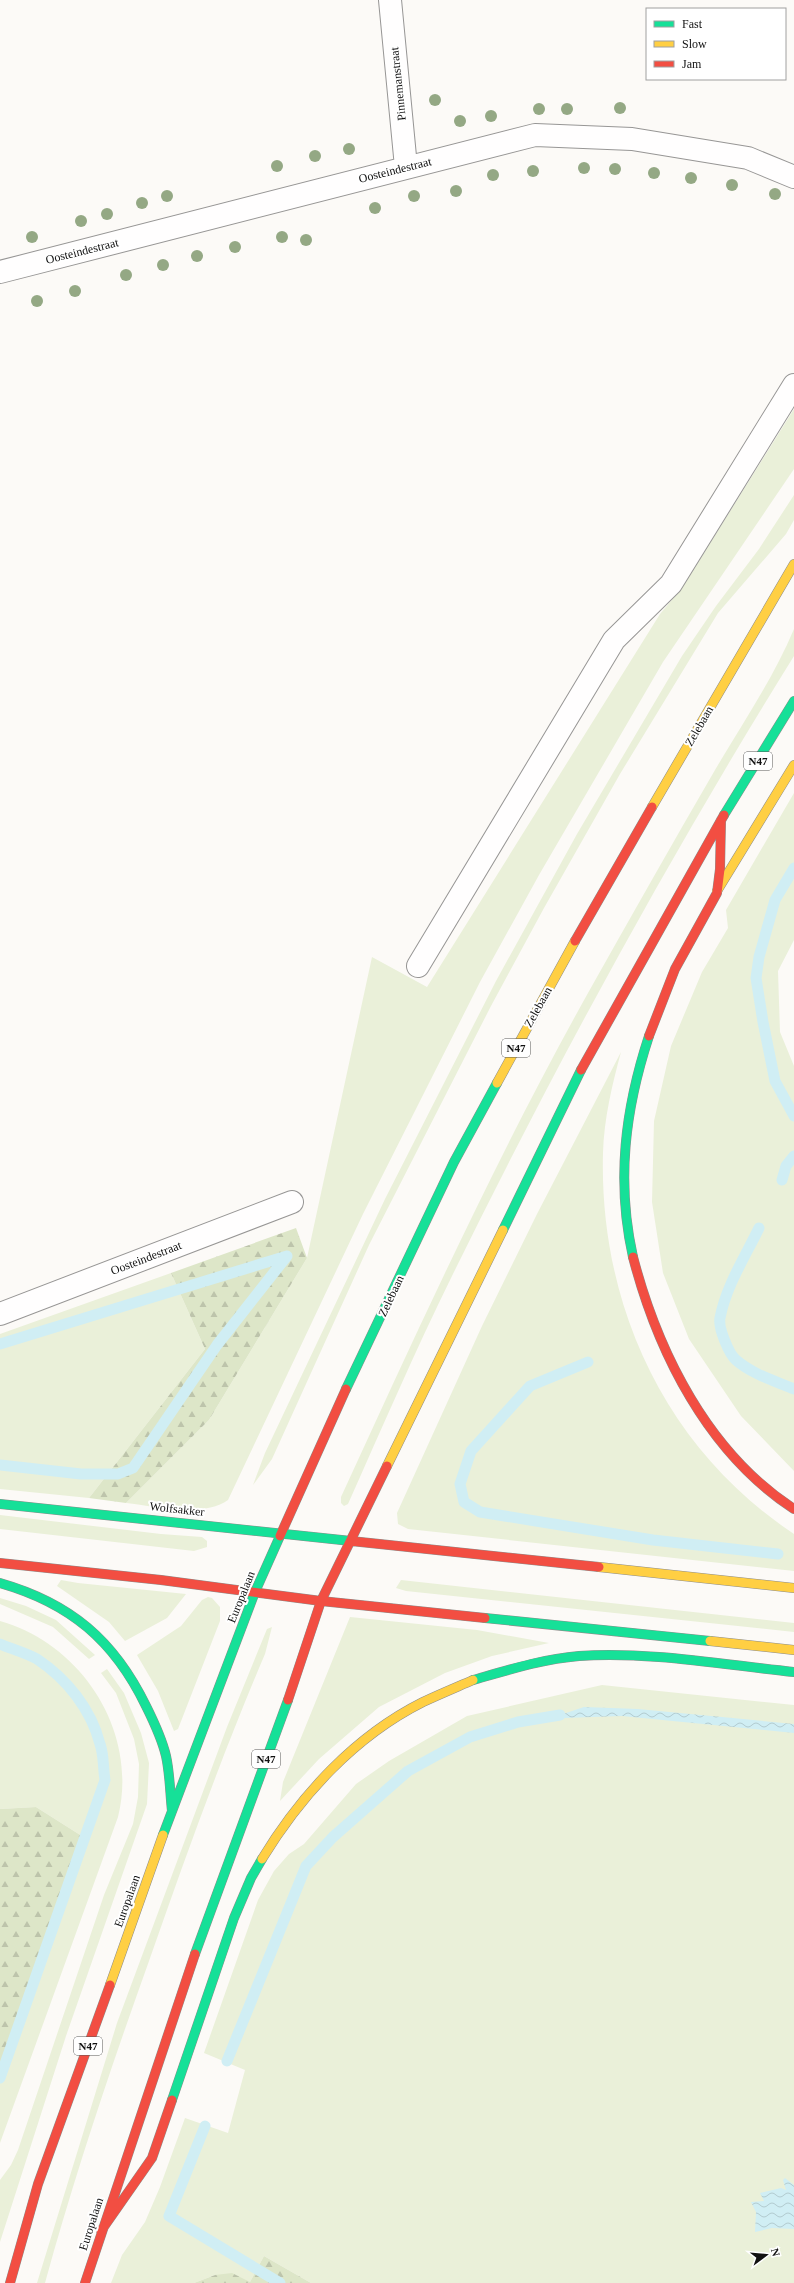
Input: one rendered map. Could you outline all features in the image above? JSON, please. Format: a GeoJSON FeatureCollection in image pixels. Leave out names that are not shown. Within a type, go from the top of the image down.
{"type":"FeatureCollection","features":[{"type":"Feature","properties":{"kind":"main road","name":"Zelebaan"},"geometry":{"type":"LineString","coordinates":[[282,1532],[336,1411],[458,1156],[599,897],[794,564]]}},
{"type":"Feature","properties":{"kind":"main road","name":"N47"},"geometry":{"type":"LineString","coordinates":[[351,1541],[590,1051],[721,820],[794,701]]}},
{"type":"Feature","properties":{"kind":"main road"},"geometry":{"type":"LineString","coordinates":[[794,764],[717,891],[681,956],[654,1022],[640,1066],[628,1119],[624,1164],[626,1222],[635,1268],[652,1319],[670,1360],[699,1411],[726,1448],[765,1490],[794,1510]]}},
{"type":"Feature","properties":{"kind":"main road"},"geometry":{"type":"LineString","coordinates":[[717,891],[721,820]]}},
{"type":"Feature","properties":{"kind":"main road","name":"Wolfsakker"},"geometry":{"type":"LineString","coordinates":[[0,1504],[282,1532],[351,1541],[794,1588]]}},
{"type":"Feature","properties":{"kind":"main road","name":"Europalaan"},"geometry":{"type":"LineString","coordinates":[[10,2283],[38,2184],[172,1811],[255,1592],[282,1532]]}},
{"type":"Feature","properties":{"kind":"main road","name":"Europalaan"},"geometry":{"type":"LineString","coordinates":[[85,2283],[101,2231],[208,1916],[301,1666],[321,1601],[351,1541]]}},
{"type":"Feature","properties":{"kind":"main road"},"geometry":{"type":"LineString","coordinates":[[0,1563],[321,1601],[794,1650]]}},
{"type":"Feature","properties":{"kind":"main road"},"geometry":{"type":"LineString","coordinates":[[0,1583],[22,1588],[59,1604],[86,1624],[104,1640],[116,1655],[134,1680],[158,1731],[167,1758],[172,1811]]}},
{"type":"Feature","properties":{"kind":"main road"},"geometry":{"type":"LineString","coordinates":[[101,2231],[152,2158],[234,1918],[251,1878],[271,1844],[297,1808],[335,1765],[378,1731],[422,1703],[473,1680],[529,1664],[579,1656],[630,1655],[794,1672]]}},
{"type":"Feature","properties":{"kind":"street","name":"Pinnemanstraat"},"geometry":{"type":"LineString","coordinates":[[390,0],[406,167]]}},
{"type":"Feature","properties":{"kind":"street","name":"Oosteindestraat"},"geometry":{"type":"LineString","coordinates":[[0,272],[535,135],[632,139],[748,158],[794,177]]}},
{"type":"Feature","properties":{"kind":"street"},"geometry":{"type":"LineString","coordinates":[[418,966],[614,640],[671,584],[794,385]]}},
{"type":"Feature","properties":{"kind":"street","name":"Oosteindestraat"},"geometry":{"type":"LineString","coordinates":[[0,1314],[292,1202]]}},
{"type":"Feature","properties":{"kind":"green space"},"geometry":{"type":"Polygon","coordinates":[[[794,409],[794,469],[663,662],[539,875],[480,982],[363,1214],[228,1500],[218,1505],[193,1510],[126,1503],[209,1420],[307,1258],[372,957],[427,987],[660,614],[682,588],[794,409]]]}},
{"type":"Feature","properties":{"kind":"green space"},"geometry":{"type":"Polygon","coordinates":[[[794,495],[794,520],[786,534],[718,613],[620,774],[544,908],[491,1006],[369,1245],[272,1459],[253,1485],[265,1453],[385,1199],[496,981],[577,834],[682,656],[716,606],[759,549],[794,495]]]}},
{"type":"Feature","properties":{"kind":"green space"},"geometry":{"type":"Polygon","coordinates":[[[794,629],[794,656],[702,808],[573,1040],[491,1197],[438,1304],[348,1504],[344,1506],[341,1503],[341,1497],[429,1306],[490,1179],[554,1054],[635,909],[777,666],[794,629]]]}},
{"type":"Feature","properties":{"kind":"green space"},"geometry":{"type":"Polygon","coordinates":[[[794,793],[794,940],[778,971],[780,1032],[794,1066],[794,1471],[741,1416],[689,1339],[663,1273],[652,1202],[654,1121],[671,1046],[702,972],[728,928],[726,910],[794,793]]]}},
{"type":"Feature","properties":{"kind":"green space"},"geometry":{"type":"Polygon","coordinates":[[[621,1052],[609,1102],[603,1153],[605,1210],[613,1265],[628,1318],[649,1369],[676,1416],[710,1460],[749,1500],[794,1534],[794,1571],[408,1529],[398,1524],[397,1513],[482,1326],[537,1214],[621,1052]]]}},
{"type":"Feature","properties":{"kind":"green space"},"geometry":{"type":"Polygon","coordinates":[[[296,1228],[307,1258],[209,1420],[126,1503],[89,1498],[205,1349],[171,1273],[296,1228]]]}},
{"type":"Feature","properties":{"kind":"green space"},"geometry":{"type":"Polygon","coordinates":[[[171,1273],[205,1349],[89,1498],[0,1489],[0,1334],[171,1273]]]}},
{"type":"Feature","properties":{"kind":"green space"},"geometry":{"type":"Polygon","coordinates":[[[0,1515],[161,1534],[202,1537],[207,1541],[207,1547],[194,1551],[0,1529],[0,1515]]]}},
{"type":"Feature","properties":{"kind":"green space"},"geometry":{"type":"Polygon","coordinates":[[[61,1580],[186,1594],[167,1618],[125,1641],[109,1622],[57,1586],[61,1580]]]}},
{"type":"Feature","properties":{"kind":"green space"},"geometry":{"type":"Polygon","coordinates":[[[401,1580],[794,1623],[794,1632],[406,1591],[396,1588],[401,1580]]]}},
{"type":"Feature","properties":{"kind":"green space"},"geometry":{"type":"Polygon","coordinates":[[[208,1597],[212,1598],[220,1607],[220,1621],[178,1729],[174,1731],[158,1691],[137,1655],[181,1626],[202,1600],[208,1597]]]}},
{"type":"Feature","properties":{"kind":"green space"},"geometry":{"type":"Polygon","coordinates":[[[0,1598],[26,1606],[56,1620],[95,1655],[89,1659],[53,1627],[0,1604],[0,1598]]]}},
{"type":"Feature","properties":{"kind":"green space"},"geometry":{"type":"Polygon","coordinates":[[[350,1617],[477,1630],[549,1643],[492,1656],[445,1673],[379,1707],[319,1759],[280,1801],[283,1782],[350,1617]]]}},
{"type":"Feature","properties":{"kind":"green space"},"geometry":{"type":"Polygon","coordinates":[[[0,1621],[29,1633],[56,1649],[79,1671],[98,1696],[112,1724],[120,1754],[122,1785],[118,1817],[0,2143],[0,2078],[85,1838],[36,1807],[0,1809],[0,1621]]]}},
{"type":"Feature","properties":{"kind":"green space"},"geometry":{"type":"Polygon","coordinates":[[[272,1627],[265,1654],[204,1807],[121,2041],[81,2161],[45,2283],[37,2283],[117,2023],[227,1727],[267,1629],[272,1627]]]}},
{"type":"Feature","properties":{"kind":"green space"},"geometry":{"type":"Polygon","coordinates":[[[107,1669],[124,1693],[141,1733],[149,1763],[147,1804],[66,2036],[0,2242],[0,2180],[11,2165],[18,2150],[104,1895],[133,1824],[138,1797],[139,1764],[134,1739],[116,1693],[101,1673],[107,1669]]]}},
{"type":"Feature","properties":{"kind":"green space"},"geometry":{"type":"Polygon","coordinates":[[[602,1685],[794,1705],[794,2283],[311,2283],[264,2256],[250,2282],[215,2275],[194,2283],[111,2283],[122,2255],[145,2222],[160,2187],[185,2118],[228,2133],[245,2070],[204,2053],[258,1900],[274,1871],[289,1854],[304,1844],[356,1784],[389,1761],[467,1716],[602,1685]]]}},
{"type":"Feature","properties":{"kind":"green space"},"geometry":{"type":"Polygon","coordinates":[[[36,1807],[85,1838],[0,2078],[0,1809],[36,1807]]]}},
{"type":"Feature","properties":{"kind":"green space"},"geometry":{"type":"Polygon","coordinates":[[[264,2256],[311,2283],[194,2283],[215,2275],[232,2273],[250,2282],[264,2256]]]}},
{"type":"Feature","properties":{"kind":"water"},"geometry":{"type":"Polygon","coordinates":[[[584,1707],[638,1709],[794,1724],[794,1733],[622,1716],[565,1718],[560,1715],[584,1707]]]}},
{"type":"Feature","properties":{"kind":"water"},"geometry":{"type":"Polygon","coordinates":[[[785,2178],[794,2185],[794,2229],[772,2228],[755,2232],[756,2212],[751,2202],[764,2201],[760,2193],[781,2188],[786,2190],[783,2180],[785,2178]]]}},
{"type":"Feature","properties":{"kind":"waterway"},"geometry":{"type":"LineString","coordinates":[[794,868],[775,900],[759,957],[756,978],[775,1081],[794,1116]]}},
{"type":"Feature","properties":{"kind":"waterway"},"geometry":{"type":"LineString","coordinates":[[782,1180],[786,1166],[794,1156]]}},
{"type":"Feature","properties":{"kind":"waterway"},"geometry":{"type":"LineString","coordinates":[[759,1228],[731,1283],[720,1318],[722,1334],[733,1357],[742,1365],[756,1373],[794,1389]]}},
{"type":"Feature","properties":{"kind":"waterway"},"geometry":{"type":"LineString","coordinates":[[0,1344],[287,1256]]}},
{"type":"Feature","properties":{"kind":"waterway"},"geometry":{"type":"LineString","coordinates":[[0,1465],[81,1474],[118,1474],[133,1468],[217,1345],[287,1256]]}},
{"type":"Feature","properties":{"kind":"waterway"},"geometry":{"type":"LineString","coordinates":[[588,1362],[530,1386],[471,1451],[460,1484],[464,1502],[480,1512],[653,1540],[778,1554]]}},
{"type":"Feature","properties":{"kind":"waterway"},"geometry":{"type":"LineString","coordinates":[[0,1644],[37,1659],[68,1685],[84,1707],[96,1731],[102,1753],[105,1780],[0,2078]]}},
{"type":"Feature","properties":{"kind":"waterway"},"geometry":{"type":"LineString","coordinates":[[227,2061],[306,1866],[333,1837],[408,1771],[470,1737],[518,1722],[560,1715]]}},
{"type":"Feature","properties":{"kind":"waterway"},"geometry":{"type":"LineString","coordinates":[[205,2126],[169,2216],[280,2283]]}},
{"type":"Feature","properties":{"kind":"traffic: fast"},"geometry":{"type":"LineString","coordinates":[[724,815],[794,701]]}},
{"type":"Feature","properties":{"kind":"traffic: fast"},"geometry":{"type":"LineString","coordinates":[[633,1257],[625,1201],[624,1173],[626,1145],[634,1091],[649,1036]]}},
{"type":"Feature","properties":{"kind":"traffic: fast"},"geometry":{"type":"LineString","coordinates":[[503,1230],[581,1070]]}},
{"type":"Feature","properties":{"kind":"traffic: fast"},"geometry":{"type":"LineString","coordinates":[[346,1389],[454,1162],[497,1083]]}},
{"type":"Feature","properties":{"kind":"traffic: fast"},"geometry":{"type":"LineString","coordinates":[[0,1504],[351,1541]]}},
{"type":"Feature","properties":{"kind":"traffic: fast"},"geometry":{"type":"LineString","coordinates":[[163,1835],[255,1592],[280,1536]]}},
{"type":"Feature","properties":{"kind":"traffic: fast"},"geometry":{"type":"LineString","coordinates":[[0,1583],[25,1591],[48,1601],[69,1613],[104,1643],[120,1662],[146,1706],[162,1743],[166,1756],[172,1811]]}},
{"type":"Feature","properties":{"kind":"traffic: fast"},"geometry":{"type":"LineString","coordinates":[[485,1618],[710,1641]]}},
{"type":"Feature","properties":{"kind":"traffic: fast"},"geometry":{"type":"LineString","coordinates":[[473,1680],[526,1665],[566,1657],[605,1655],[659,1657],[794,1672]]}},
{"type":"Feature","properties":{"kind":"traffic: fast"},"geometry":{"type":"LineString","coordinates":[[195,1954],[288,1700]]}},
{"type":"Feature","properties":{"kind":"traffic: fast"},"geometry":{"type":"LineString","coordinates":[[172,2100],[234,1918],[251,1878],[262,1859]]}},
{"type":"Feature","properties":{"kind":"traffic: slow"},"geometry":{"type":"LineString","coordinates":[[652,807],[794,564]]}},
{"type":"Feature","properties":{"kind":"traffic: slow"},"geometry":{"type":"LineString","coordinates":[[717,891],[794,765]]}},
{"type":"Feature","properties":{"kind":"traffic: slow"},"geometry":{"type":"LineString","coordinates":[[497,1083],[575,941]]}},
{"type":"Feature","properties":{"kind":"traffic: slow"},"geometry":{"type":"LineString","coordinates":[[387,1466],[503,1230]]}},
{"type":"Feature","properties":{"kind":"traffic: slow"},"geometry":{"type":"LineString","coordinates":[[599,1567],[794,1588]]}},
{"type":"Feature","properties":{"kind":"traffic: slow"},"geometry":{"type":"LineString","coordinates":[[710,1641],[794,1650]]}},
{"type":"Feature","properties":{"kind":"traffic: slow"},"geometry":{"type":"LineString","coordinates":[[262,1859],[277,1835],[312,1790],[352,1750],[398,1716],[423,1702],[473,1680]]}},
{"type":"Feature","properties":{"kind":"traffic: slow"},"geometry":{"type":"LineString","coordinates":[[110,1985],[163,1835]]}},
{"type":"Feature","properties":{"kind":"traffic: jam"},"geometry":{"type":"LineString","coordinates":[[575,941],[652,807]]}},
{"type":"Feature","properties":{"kind":"traffic: jam"},"geometry":{"type":"LineString","coordinates":[[581,1070],[724,815]]}},
{"type":"Feature","properties":{"kind":"traffic: jam"},"geometry":{"type":"LineString","coordinates":[[649,1036],[675,969],[717,893],[720,869],[721,820]]}},
{"type":"Feature","properties":{"kind":"traffic: jam"},"geometry":{"type":"LineString","coordinates":[[633,1257],[657,1329],[672,1364],[691,1398],[712,1430],[736,1460],[763,1486],[794,1509]]}},
{"type":"Feature","properties":{"kind":"traffic: jam"},"geometry":{"type":"LineString","coordinates":[[280,1536],[346,1389]]}},
{"type":"Feature","properties":{"kind":"traffic: jam"},"geometry":{"type":"LineString","coordinates":[[288,1700],[321,1601],[387,1466]]}},
{"type":"Feature","properties":{"kind":"traffic: jam"},"geometry":{"type":"LineString","coordinates":[[351,1541],[599,1567]]}},
{"type":"Feature","properties":{"kind":"traffic: jam"},"geometry":{"type":"LineString","coordinates":[[0,1563],[161,1580],[321,1601]]}},
{"type":"Feature","properties":{"kind":"traffic: jam"},"geometry":{"type":"LineString","coordinates":[[321,1601],[485,1618]]}},
{"type":"Feature","properties":{"kind":"traffic: jam"},"geometry":{"type":"LineString","coordinates":[[85,2283],[195,1954]]}},
{"type":"Feature","properties":{"kind":"traffic: jam"},"geometry":{"type":"LineString","coordinates":[[10,2283],[38,2184],[110,1985]]}},
{"type":"Feature","properties":{"kind":"traffic: jam"},"geometry":{"type":"LineString","coordinates":[[101,2231],[152,2158],[172,2100]]}}]}
